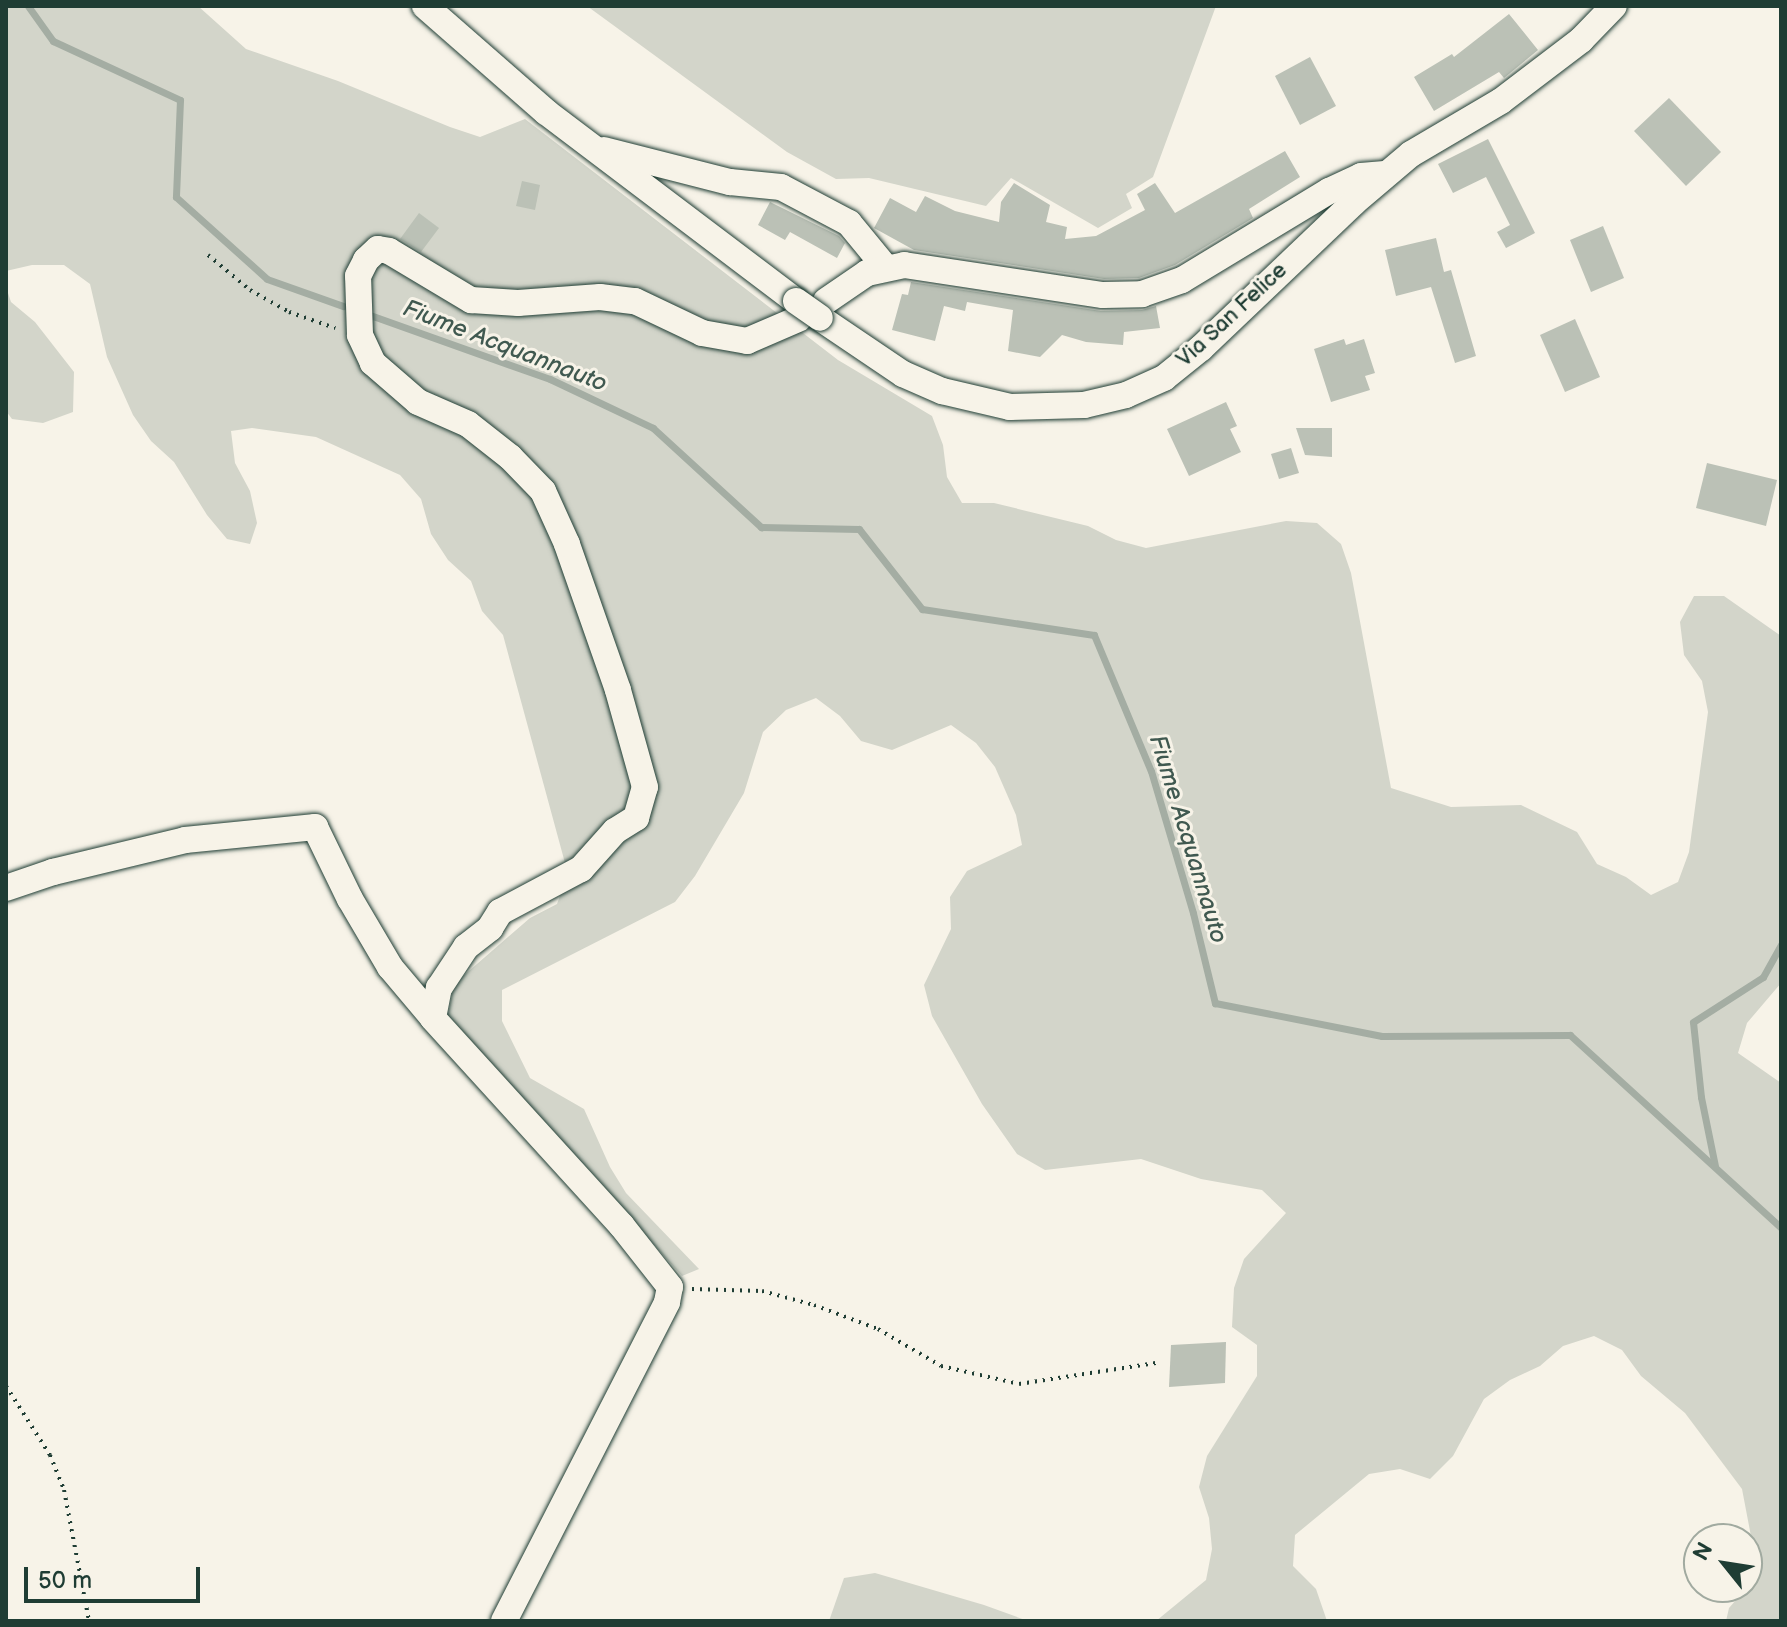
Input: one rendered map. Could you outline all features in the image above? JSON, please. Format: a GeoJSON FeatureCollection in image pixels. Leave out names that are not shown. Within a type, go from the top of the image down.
{"type":"FeatureCollection","features":[{"type":"Feature","properties":{"kind":"street","name":"Via San Felice"},"geometry":{"type":"LineString","coordinates":[[425,6],[591,147],[810,310],[903,374],[942,391],[1010,407],[1084,405],[1126,395],[1164,378],[1201,348],[1353,203],[1411,154],[1501,101],[1581,40],[1614,6]]}},
{"type":"Feature","properties":{"kind":"street"},"geometry":{"type":"LineString","coordinates":[[591,147],[730,182],[781,187],[849,223],[886,268]]}},
{"type":"Feature","properties":{"kind":"street"},"geometry":{"type":"LineString","coordinates":[[433,1018],[439,988],[466,947],[490,928],[500,912],[581,869],[615,831],[636,818],[645,787],[618,690],[567,544],[543,491],[510,457],[468,424],[418,402],[373,363],[360,335],[358,276],[366,260],[378,249],[389,251],[471,300],[518,303],[600,297],[635,301],[702,333],[747,341],[810,310],[867,273],[904,265],[1103,295],[1142,294],[1182,280],[1329,191],[1361,176],[1389,174]]}},
{"type":"Feature","properties":{"kind":"street"},"geometry":{"type":"LineString","coordinates":[[6,888],[53,872],[185,840],[315,827],[350,899],[390,967],[622,1226],[670,1287],[667,1302],[504,1621]]}},
{"type":"Feature","properties":{"kind":"path"},"geometry":{"type":"LineString","coordinates":[[208,255],[250,290],[289,312],[326,322],[346,335],[360,335]]}},
{"type":"Feature","properties":{"kind":"path"},"geometry":{"type":"LineString","coordinates":[[670,1287],[762,1291],[878,1329],[941,1366],[1019,1384],[1157,1363]]}},
{"type":"Feature","properties":{"kind":"path"},"geometry":{"type":"LineString","coordinates":[[6,1386],[50,1455],[64,1490],[89,1621]]}},
{"type":"Feature","properties":{"kind":"shaded area"},"geometry":{"type":"Polygon","coordinates":[[[6,6],[198,6],[246,49],[338,81],[450,127],[480,137],[525,119],[838,360],[932,416],[943,445],[947,477],[962,503],[994,503],[1088,526],[1116,540],[1146,548],[1286,521],[1317,523],[1341,544],[1351,573],[1391,788],[1451,807],[1521,805],[1577,832],[1597,864],[1626,877],[1651,895],[1678,882],[1689,852],[1708,712],[1702,681],[1684,655],[1680,622],[1694,596],[1724,596],[1781,636],[1781,983],[1747,1023],[1738,1053],[1781,1083],[1781,1621],[1726,1621],[1733,1603],[1763,1603],[1763,1523],[1748,1523],[1742,1489],[1685,1413],[1641,1376],[1622,1350],[1594,1336],[1563,1346],[1540,1366],[1510,1380],[1484,1399],[1453,1456],[1430,1479],[1400,1469],[1369,1474],[1295,1535],[1293,1566],[1316,1589],[1327,1621],[1156,1621],[1206,1580],[1212,1549],[1209,1518],[1199,1487],[1207,1456],[1257,1376],[1257,1345],[1232,1327],[1234,1288],[1244,1259],[1286,1213],[1262,1190],[1201,1179],[1141,1159],[1045,1170],[1017,1154],[982,1104],[932,1016],[924,985],[951,929],[950,897],[967,871],[1022,845],[1016,815],[995,767],[976,743],[951,725],[892,750],[861,741],[840,716],[816,698],[786,710],[763,732],[744,793],[695,876],[675,902],[502,990],[502,1021],[530,1078],[584,1109],[610,1167],[626,1193],[699,1269],[682,1276],[448,1015],[454,984],[530,918],[557,904],[568,874],[503,635],[482,611],[471,581],[448,560],[431,534],[421,499],[400,475],[316,437],[252,428],[231,431],[235,463],[250,491],[257,523],[250,544],[227,539],[207,515],[174,462],[151,441],[133,415],[107,357],[90,284],[64,265],[32,265],[6,271],[6,6]]]}},
{"type":"Feature","properties":{"kind":"shaded area"},"geometry":{"type":"Polygon","coordinates":[[[587,6],[1216,6],[1153,177],[1126,194],[1132,208],[1098,228],[1011,178],[986,206],[869,178],[836,179],[787,152],[587,6]]]}},
{"type":"Feature","properties":{"kind":"shaded area"},"geometry":{"type":"Polygon","coordinates":[[[6,287],[11,302],[35,322],[74,372],[73,412],[43,423],[12,419],[6,411],[6,287]]]}},
{"type":"Feature","properties":{"kind":"shaded area"},"geometry":{"type":"Polygon","coordinates":[[[875,1573],[1028,1621],[829,1621],[844,1578],[875,1573]]]}},
{"type":"Feature","properties":{"kind":"building"},"geometry":{"type":"Polygon","coordinates":[[[1509,14],[1538,50],[1504,78],[1499,72],[1434,111],[1414,77],[1452,54],[1454,57],[1509,14]]]}},
{"type":"Feature","properties":{"kind":"building"},"geometry":{"type":"Polygon","coordinates":[[[1310,57],[1336,106],[1300,125],[1275,76],[1310,57]]]}},
{"type":"Feature","properties":{"kind":"building"},"geometry":{"type":"Polygon","coordinates":[[[1669,98],[1721,152],[1686,186],[1634,131],[1669,98]]]}},
{"type":"Feature","properties":{"kind":"building"},"geometry":{"type":"Polygon","coordinates":[[[1488,139],[1535,233],[1506,248],[1497,232],[1510,225],[1486,177],[1453,193],[1438,164],[1488,139]]]}},
{"type":"Feature","properties":{"kind":"building"},"geometry":{"type":"Polygon","coordinates":[[[1285,151],[1300,177],[1249,209],[1253,218],[1175,265],[1139,278],[1104,279],[914,250],[874,228],[890,198],[916,212],[925,196],[955,211],[999,222],[1001,202],[1014,183],[1050,205],[1046,222],[1067,227],[1065,239],[1096,236],[1145,210],[1137,194],[1155,183],[1175,213],[1285,151]]]}},
{"type":"Feature","properties":{"kind":"building"},"geometry":{"type":"Polygon","coordinates":[[[522,181],[540,185],[535,210],[516,206],[522,181]]]}},
{"type":"Feature","properties":{"kind":"building"},"geometry":{"type":"Polygon","coordinates":[[[770,202],[839,236],[845,243],[837,258],[790,232],[785,240],[758,225],[770,202]]]}},
{"type":"Feature","properties":{"kind":"building"},"geometry":{"type":"Polygon","coordinates":[[[419,213],[439,228],[421,252],[400,239],[419,213]]]}},
{"type":"Feature","properties":{"kind":"building"},"geometry":{"type":"Polygon","coordinates":[[[1603,226],[1624,278],[1591,292],[1570,240],[1603,226]]]}},
{"type":"Feature","properties":{"kind":"building"},"geometry":{"type":"Polygon","coordinates":[[[1436,238],[1444,272],[1451,270],[1476,356],[1455,363],[1431,287],[1396,296],[1385,250],[1436,238]]]}},
{"type":"Feature","properties":{"kind":"building"},"geometry":{"type":"Polygon","coordinates":[[[911,282],[1101,311],[1142,310],[1156,306],[1160,328],[1124,332],[1123,345],[1086,342],[1062,335],[1040,357],[1008,351],[1013,310],[967,302],[965,311],[944,306],[935,341],[892,330],[902,294],[908,295],[911,282]]]}},
{"type":"Feature","properties":{"kind":"building"},"geometry":{"type":"Polygon","coordinates":[[[1575,319],[1600,377],[1565,392],[1540,335],[1575,319]]]}},
{"type":"Feature","properties":{"kind":"building"},"geometry":{"type":"Polygon","coordinates":[[[1344,339],[1346,345],[1364,339],[1375,373],[1365,376],[1370,390],[1331,402],[1314,349],[1344,339]]]}},
{"type":"Feature","properties":{"kind":"building"},"geometry":{"type":"Polygon","coordinates":[[[1226,402],[1237,426],[1230,429],[1241,452],[1189,476],[1167,429],[1226,402]]]}},
{"type":"Feature","properties":{"kind":"building"},"geometry":{"type":"Polygon","coordinates":[[[1296,428],[1332,428],[1332,457],[1305,455],[1296,428]]]}},
{"type":"Feature","properties":{"kind":"building"},"geometry":{"type":"Polygon","coordinates":[[[1291,448],[1299,473],[1279,479],[1271,454],[1291,448]]]}},
{"type":"Feature","properties":{"kind":"building"},"geometry":{"type":"Polygon","coordinates":[[[1707,463],[1777,480],[1766,526],[1696,508],[1707,463]]]}},
{"type":"Feature","properties":{"kind":"building"},"geometry":{"type":"Polygon","coordinates":[[[1226,1342],[1225,1383],[1169,1387],[1171,1345],[1226,1342]]]}},
{"type":"Feature","properties":{"kind":"waterway","name":"Fiume Acquannauto"},"geometry":{"type":"LineString","coordinates":[[28,6],[53,41],[180,100],[176,197],[267,279],[343,306]]}},
{"type":"Feature","properties":{"kind":"waterway","name":"Fiume Acquannauto"},"geometry":{"type":"LineString","coordinates":[[370,315],[550,379],[653,428],[761,527],[859,529],[922,609],[1094,635],[1151,771],[1193,913],[1215,1003],[1382,1036],[1570,1035],[1781,1228]]}},
{"type":"Feature","properties":{"kind":"waterway"},"geometry":{"type":"LineString","coordinates":[[1715,1166],[1701,1097],[1693,1022],[1763,977],[1781,945]]}}]}
